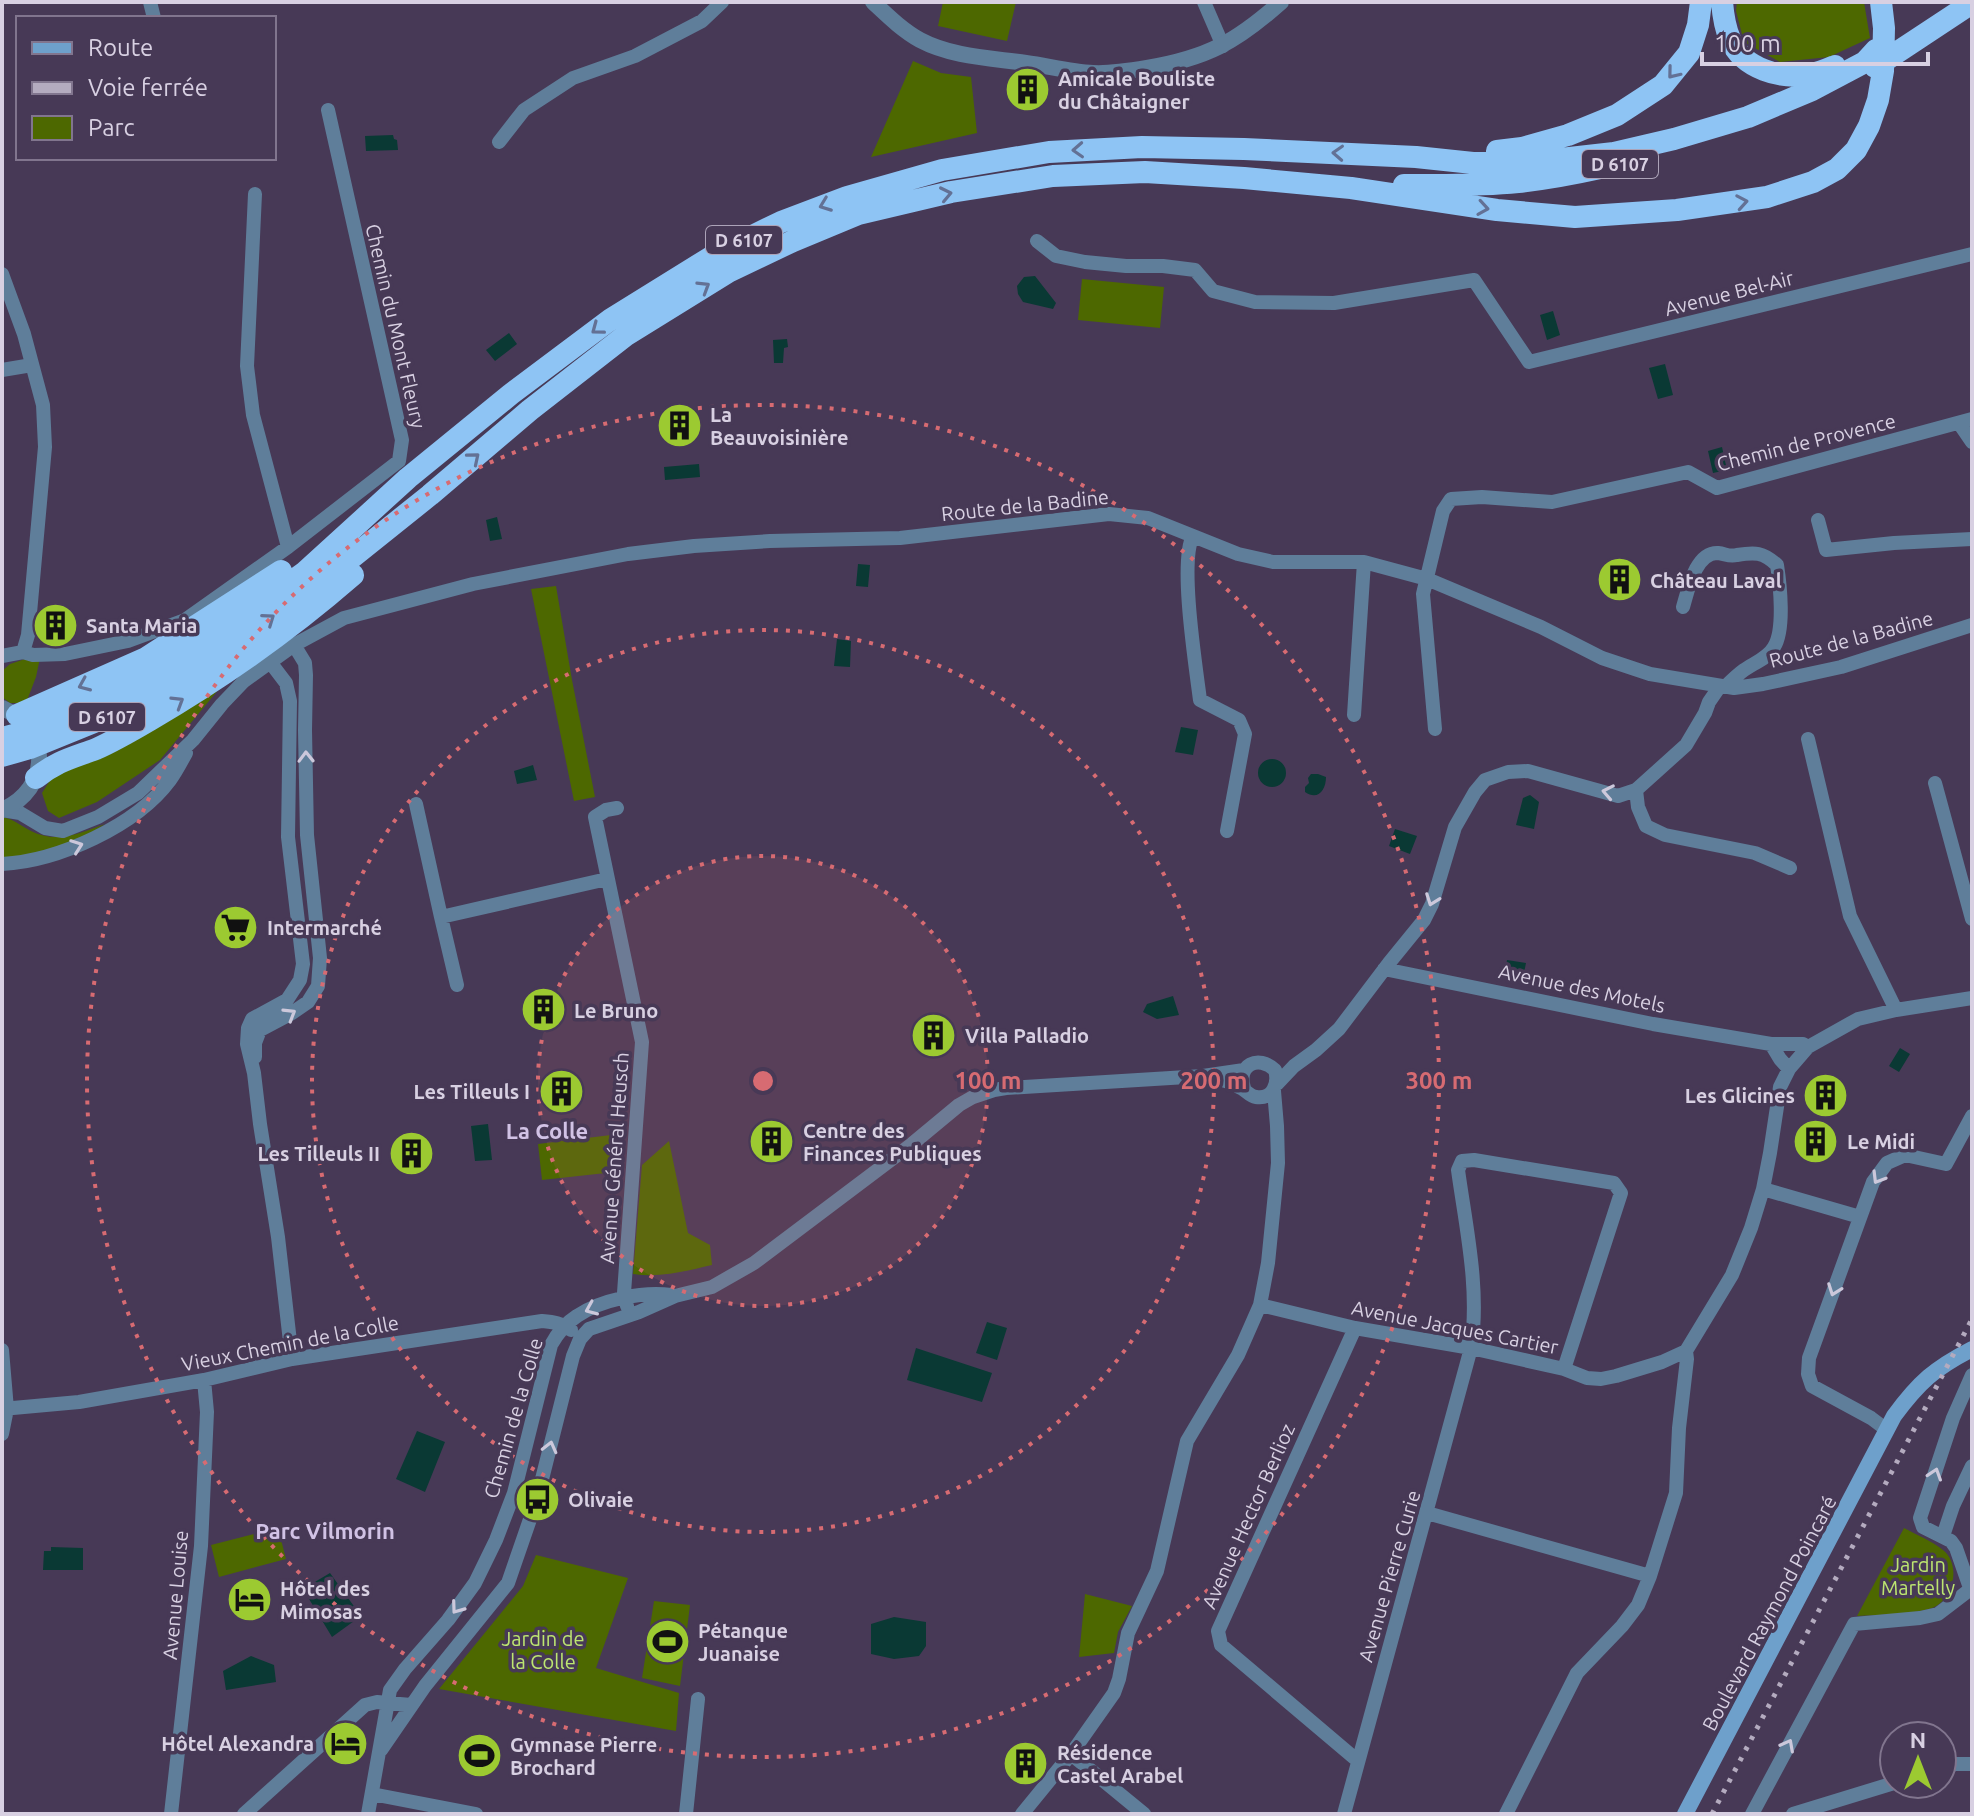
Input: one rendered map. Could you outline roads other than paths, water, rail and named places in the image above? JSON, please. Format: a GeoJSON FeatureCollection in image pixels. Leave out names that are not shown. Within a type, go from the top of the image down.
{"type":"FeatureCollection","features":[{"type":"Feature","properties":{"kind":"highway"},"geometry":{"type":"LineString","coordinates":[[1416,157],[1522,148],[1568,135],[1617,115],[1663,85],[1689,53],[1701,2]]}},
{"type":"Feature","properties":{"kind":"highway"},"geometry":{"type":"LineString","coordinates":[[1722,2],[1729,39],[1741,56],[1769,72],[1789,76],[1813,74],[1875,59]]}},
{"type":"Feature","properties":{"kind":"highway"},"geometry":{"type":"LineString","coordinates":[[1351,188],[1497,210],[1575,217],[1721,205],[1767,197],[1813,182],[1837,169],[1856,150],[1869,126],[1883,71],[1881,2]]}},
{"type":"Feature","properties":{"kind":"highway","name":"D 6107"},"geometry":{"type":"LineString","coordinates":[[2,756],[30,748],[126,709],[201,657],[319,584],[625,336],[730,271],[858,214],[951,192],[1053,176],[1145,172],[1351,188],[1517,182],[1556,177],[1677,150],[1754,125],[1818,98],[1950,2]]}},
{"type":"Feature","properties":{"kind":"highway","name":"D 6107"},"geometry":{"type":"LineString","coordinates":[[2,738],[24,732],[201,657],[305,572],[408,478],[511,394],[611,319],[716,254],[781,222],[847,197],[942,170],[1049,152],[1186,148],[1416,157],[1473,163],[1524,163],[1614,153],[1748,117],[1812,90],[1932,31],[1972,3]]}},
{"type":"Feature","properties":{"kind":"highway"},"geometry":{"type":"LineString","coordinates":[[9,711],[146,658],[277,575],[408,478]]}},
{"type":"Feature","properties":{"kind":"highway"},"geometry":{"type":"LineString","coordinates":[[36,778],[52,765],[99,747],[149,720],[250,656],[367,562],[430,495]]}},
{"type":"Feature","properties":{"kind":"main road","name":"Boulevard Raymond Poincaré"},"geometry":{"type":"LineString","coordinates":[[1685,1814],[1898,1411],[1924,1379],[1972,1349]]}},
{"type":"Feature","properties":{"kind":"street"},"geometry":{"type":"LineString","coordinates":[[499,142],[524,110],[573,78],[635,56],[702,21],[722,2]]}},
{"type":"Feature","properties":{"kind":"street"},"geometry":{"type":"LineString","coordinates":[[873,2],[900,27],[935,47],[960,54],[1080,72],[1119,72],[1198,56],[1223,46],[1251,28],[1281,2]]}},
{"type":"Feature","properties":{"kind":"street"},"geometry":{"type":"LineString","coordinates":[[1204,2],[1223,46]]}},
{"type":"Feature","properties":{"kind":"street","name":"Chemin du Mont Fleury"},"geometry":{"type":"LineString","coordinates":[[288,547],[399,461],[401,451],[402,440],[328,110]]}},
{"type":"Feature","properties":{"kind":"street"},"geometry":{"type":"LineString","coordinates":[[2,656],[23,652],[33,655],[65,654],[128,641],[185,620],[288,547],[253,415],[247,366],[255,194]]}},
{"type":"Feature","properties":{"kind":"street","name":"Avenue Bel-Air"},"geometry":{"type":"LineString","coordinates":[[1037,241],[1056,256],[1085,262],[1195,270],[1213,291],[1255,302],[1334,303],[1474,280],[1529,362],[1972,254]]}},
{"type":"Feature","properties":{"kind":"street"},"geometry":{"type":"LineString","coordinates":[[2,274],[24,334],[43,405],[45,447],[28,635],[23,652]]}},
{"type":"Feature","properties":{"kind":"street"},"geometry":{"type":"LineString","coordinates":[[2,370],[32,365]]}},
{"type":"Feature","properties":{"kind":"street"},"geometry":{"type":"LineString","coordinates":[[1965,421],[1972,442]]}},
{"type":"Feature","properties":{"kind":"street","name":"Chemin de Provence"},"geometry":{"type":"LineString","coordinates":[[1427,579],[1443,511],[1451,499],[1482,497],[1552,502],[1688,472],[1717,488],[1965,421]]}},
{"type":"Feature","properties":{"kind":"street","name":"Route de la Badine"},"geometry":{"type":"LineString","coordinates":[[2,810],[20,813],[45,828],[63,831],[98,817],[138,793],[193,740],[244,681],[294,645],[344,618],[473,584],[628,554],[694,546],[900,538],[1109,514],[1148,518],[1238,554],[1273,562],[1364,562],[1427,579],[1541,627],[1602,658],[1650,674],[1722,687],[1763,684],[1841,667],[1972,625]]}},
{"type":"Feature","properties":{"kind":"street"},"geometry":{"type":"LineString","coordinates":[[1818,520],[1826,550],[1972,539]]}},
{"type":"Feature","properties":{"kind":"street"},"geometry":{"type":"LineString","coordinates":[[1193,536],[1187,569],[1200,700],[1239,720],[1245,734],[1227,831]]}},
{"type":"Feature","properties":{"kind":"street"},"geometry":{"type":"LineString","coordinates":[[1022,1814],[1071,1754],[1114,1693],[1128,1633],[1157,1571],[1187,1441],[1238,1355],[1260,1305],[1268,1263],[1278,1163],[1275,1082],[1267,1064],[1257,1062],[1244,1070],[1241,1079],[1247,1093],[1256,1097],[1266,1096],[1275,1082],[1339,1029],[1424,920],[1432,904],[1455,827],[1485,780],[1508,772],[1528,771],[1618,796],[1636,790],[1686,745],[1709,702],[1722,687],[1775,646],[1780,618],[1777,565],[1767,556],[1752,553],[1729,557],[1717,553],[1707,556],[1691,574],[1683,607]]}},
{"type":"Feature","properties":{"kind":"street"},"geometry":{"type":"LineString","coordinates":[[1354,715],[1364,562]]}},
{"type":"Feature","properties":{"kind":"street"},"geometry":{"type":"LineString","coordinates":[[1427,579],[1423,594],[1435,729]]}},
{"type":"Feature","properties":{"kind":"street"},"geometry":{"type":"LineString","coordinates":[[254,1073],[255,1043],[260,1030],[308,1002],[318,986],[320,958],[307,835],[306,675],[305,663],[294,645]]}},
{"type":"Feature","properties":{"kind":"street"},"geometry":{"type":"LineString","coordinates":[[270,662],[286,683],[290,701],[288,837],[303,964],[300,980],[287,1000],[252,1019],[247,1044],[278,1237],[292,1359]]}},
{"type":"Feature","properties":{"kind":"street"},"geometry":{"type":"LineString","coordinates":[[2,810],[24,797],[36,778],[40,761],[37,743],[29,727],[9,711]]}},
{"type":"Feature","properties":{"kind":"street"},"geometry":{"type":"LineString","coordinates":[[1808,739],[1850,916],[1896,1010]]}},
{"type":"Feature","properties":{"kind":"street","name":"Route de la Badine"},"geometry":{"type":"LineString","coordinates":[[2,864],[57,853],[93,840],[128,819],[170,781],[193,740]]}},
{"type":"Feature","properties":{"kind":"street"},"geometry":{"type":"LineString","coordinates":[[1935,783],[1972,919]]}},
{"type":"Feature","properties":{"kind":"street"},"geometry":{"type":"LineString","coordinates":[[1636,790],[1638,807],[1646,826],[1665,835],[1755,853],[1790,868]]}},
{"type":"Feature","properties":{"kind":"street"},"geometry":{"type":"LineString","coordinates":[[24,797],[32,822]]}},
{"type":"Feature","properties":{"kind":"street"},"geometry":{"type":"LineString","coordinates":[[416,804],[457,985]]}},
{"type":"Feature","properties":{"kind":"street","name":"Avenue Général Heusch"},"geometry":{"type":"LineString","coordinates":[[617,808],[595,817],[642,1042],[625,1299]]}},
{"type":"Feature","properties":{"kind":"street"},"geometry":{"type":"LineString","coordinates":[[288,837],[307,835]]}},
{"type":"Feature","properties":{"kind":"street"},"geometry":{"type":"LineString","coordinates":[[441,917],[607,879]]}},
{"type":"Feature","properties":{"kind":"street","name":"Avenue des Motels"},"geometry":{"type":"LineString","coordinates":[[1384,969],[1653,1024],[1771,1044],[1803,1044],[1808,1047]]}},
{"type":"Feature","properties":{"kind":"street"},"geometry":{"type":"LineString","coordinates":[[1506,1814],[1577,1673],[1638,1605],[1650,1576],[1676,1493],[1686,1351],[1732,1275],[1751,1228],[1763,1189],[1780,1087],[1789,1069],[1808,1047],[1858,1019],[1972,998]]}},
{"type":"Feature","properties":{"kind":"street"},"geometry":{"type":"LineString","coordinates":[[1771,1044],[1789,1069]]}},
{"type":"Feature","properties":{"kind":"street","name":"Chemin de la Colle"},"geometry":{"type":"LineString","coordinates":[[381,1750],[425,1686],[508,1583],[537,1499],[573,1356],[580,1339],[589,1329],[675,1296],[712,1287],[754,1263],[891,1160],[941,1118],[973,1097],[1006,1088],[1224,1077],[1244,1070]]}},
{"type":"Feature","properties":{"kind":"street","name":"Chemin de la Colle"},"geometry":{"type":"LineString","coordinates":[[1224,1077],[1244,1088]]}},
{"type":"Feature","properties":{"kind":"street"},"geometry":{"type":"LineString","coordinates":[[1256,1097],[1277,1126]]}},
{"type":"Feature","properties":{"kind":"street"},"geometry":{"type":"LineString","coordinates":[[1887,1430],[1812,1386],[1808,1374],[1809,1358],[1873,1182],[1887,1163],[1905,1155],[1946,1164],[1972,1116]]}},
{"type":"Feature","properties":{"kind":"street","name":"Avenue Pierre Curie"},"geometry":{"type":"LineString","coordinates":[[1344,1814],[1471,1348],[1474,1289],[1458,1170],[1462,1161],[1474,1160],[1614,1183],[1621,1193],[1564,1369]]}},
{"type":"Feature","properties":{"kind":"street"},"geometry":{"type":"LineString","coordinates":[[1763,1189],[1860,1217]]}},
{"type":"Feature","properties":{"kind":"street","name":"Chemin de la Colle"},"geometry":{"type":"LineString","coordinates":[[387,1703],[390,1690],[405,1669],[448,1620],[475,1583],[496,1540],[514,1493],[551,1345],[558,1333],[585,1311],[625,1299],[660,1294],[675,1296]]}},
{"type":"Feature","properties":{"kind":"street"},"geometry":{"type":"LineString","coordinates":[[625,1299],[629,1315]]}},
{"type":"Feature","properties":{"kind":"street","name":"Avenue Jacques Cartier"},"geometry":{"type":"LineString","coordinates":[[1260,1305],[1355,1328],[1471,1348],[1564,1369],[1587,1378],[1601,1379],[1662,1362],[1686,1351]]}},
{"type":"Feature","properties":{"kind":"street","name":"Vieux Chemin de la Colle"},"geometry":{"type":"LineString","coordinates":[[4,1409],[79,1402],[204,1380],[292,1359],[542,1321],[566,1326]]}},
{"type":"Feature","properties":{"kind":"street"},"geometry":{"type":"LineString","coordinates":[[566,1326],[580,1339]]}},
{"type":"Feature","properties":{"kind":"street","name":"Avenue Hector Berlioz"},"geometry":{"type":"LineString","coordinates":[[1355,1328],[1218,1631],[1221,1645],[1358,1761]]}},
{"type":"Feature","properties":{"kind":"street"},"geometry":{"type":"LineString","coordinates":[[2,1350],[2,1434]]}},
{"type":"Feature","properties":{"kind":"street"},"geometry":{"type":"LineString","coordinates":[[1752,1814],[1854,1624],[1938,1614],[1971,1588],[1951,1541],[1923,1527],[1920,1518],[1953,1418],[1972,1375]]}},
{"type":"Feature","properties":{"kind":"street","name":"Avenue Louise"},"geometry":{"type":"LineString","coordinates":[[171,1814],[201,1546],[207,1412],[204,1380]]}},
{"type":"Feature","properties":{"kind":"street"},"geometry":{"type":"LineString","coordinates":[[1943,1536],[1972,1466]]}},
{"type":"Feature","properties":{"kind":"street"},"geometry":{"type":"LineString","coordinates":[[1427,1513],[1650,1576]]}},
{"type":"Feature","properties":{"kind":"street"},"geometry":{"type":"LineString","coordinates":[[496,1540],[520,1549]]}},
{"type":"Feature","properties":{"kind":"street"},"geometry":{"type":"LineString","coordinates":[[405,1669],[416,1675],[425,1686]]}},
{"type":"Feature","properties":{"kind":"street"},"geometry":{"type":"LineString","coordinates":[[686,1814],[698,1699]]}},
{"type":"Feature","properties":{"kind":"street"},"geometry":{"type":"LineString","coordinates":[[244,1814],[365,1705],[377,1702],[411,1705]]}},
{"type":"Feature","properties":{"kind":"street"},"geometry":{"type":"LineString","coordinates":[[368,1814],[387,1703]]}},
{"type":"Feature","properties":{"kind":"street"},"geometry":{"type":"LineString","coordinates":[[1071,1754],[1144,1814]]}},
{"type":"Feature","properties":{"kind":"street"},"geometry":{"type":"LineString","coordinates":[[1793,1814],[1878,1788]]}},
{"type":"Feature","properties":{"kind":"street"},"geometry":{"type":"LineString","coordinates":[[372,1794],[476,1814]]}},
{"type":"Feature","properties":{"kind":"railway"},"geometry":{"type":"LineString","coordinates":[[1712,1814],[1972,1319]]}},
{"type":"Feature","properties":{"kind":"place","name":"Amicale Bouliste du Châtaigner"},"geometry":{"type":"Point","coordinates":[1027,89]}},
{"type":"Feature","properties":{"kind":"place","name":"La Beauvoisinière"},"geometry":{"type":"Point","coordinates":[679,425]}},
{"type":"Feature","properties":{"kind":"place","name":"Château Laval"},"geometry":{"type":"Point","coordinates":[1619,580]}},
{"type":"Feature","properties":{"kind":"place","name":"Santa Maria"},"geometry":{"type":"Point","coordinates":[55,625]}},
{"type":"Feature","properties":{"kind":"place","name":"Intermarché"},"geometry":{"type":"Point","coordinates":[236,927]}},
{"type":"Feature","properties":{"kind":"place","name":"Le Bruno"},"geometry":{"type":"Point","coordinates":[543,1010]}},
{"type":"Feature","properties":{"kind":"place","name":"Villa Palladio"},"geometry":{"type":"Point","coordinates":[934,1035]}},
{"type":"Feature","properties":{"kind":"place","name":"Les Tilleuls I"},"geometry":{"type":"Point","coordinates":[561,1091]}},
{"type":"Feature","properties":{"kind":"place","name":"Les Glicines"},"geometry":{"type":"Point","coordinates":[1826,1095]}},
{"type":"Feature","properties":{"kind":"place","name":"Le Midi"},"geometry":{"type":"Point","coordinates":[1816,1141]}},
{"type":"Feature","properties":{"kind":"place","name":"Centre des Finances Publiques"},"geometry":{"type":"Point","coordinates":[772,1142]}},
{"type":"Feature","properties":{"kind":"place","name":"Les Tilleuls II"},"geometry":{"type":"Point","coordinates":[411,1153]}},
{"type":"Feature","properties":{"kind":"place","name":"Olivaie"},"geometry":{"type":"Point","coordinates":[537,1499]}},
{"type":"Feature","properties":{"kind":"place","name":"Hôtel des Mimosas"},"geometry":{"type":"Point","coordinates":[249,1600]}},
{"type":"Feature","properties":{"kind":"place","name":"Pétanque Juanaise"},"geometry":{"type":"Point","coordinates":[667,1642]}},
{"type":"Feature","properties":{"kind":"place","name":"Hôtel Alexandra"},"geometry":{"type":"Point","coordinates":[345,1743]}},
{"type":"Feature","properties":{"kind":"place","name":"Gymnase Pierre Brochard"},"geometry":{"type":"Point","coordinates":[479,1755]}},
{"type":"Feature","properties":{"kind":"place","name":"Résidence Castel Arabel"},"geometry":{"type":"Point","coordinates":[1026,1764]}},
{"type":"Feature","properties":{"kind":"district","name":"La Colle"},"geometry":{"type":"Point","coordinates":[547,1130]}},
{"type":"Feature","properties":{"kind":"district","name":"Parc Vilmorin"},"geometry":{"type":"Point","coordinates":[325,1530]}},
{"type":"Feature","properties":{"kind":"park label","name":"Jardin Martelly"},"geometry":{"type":"Point","coordinates":[1918,1576]}},
{"type":"Feature","properties":{"kind":"park label","name":"Jardin de la Colle"},"geometry":{"type":"Point","coordinates":[543,1650]}}]}
